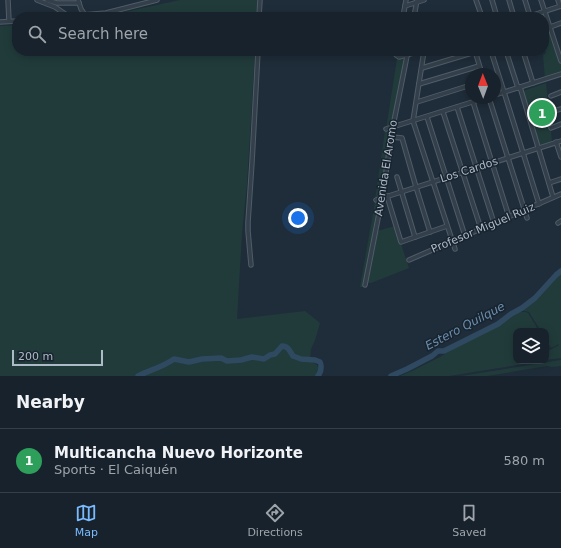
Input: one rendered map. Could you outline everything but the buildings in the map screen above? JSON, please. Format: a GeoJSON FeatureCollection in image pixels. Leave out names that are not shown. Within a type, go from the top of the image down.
{"type":"FeatureCollection","features":[{"type":"Feature","properties":{"kind":"street"},"geometry":{"type":"LineString","coordinates":[[0,22],[9,21],[8,0]]}},
{"type":"Feature","properties":{"kind":"street"},"geometry":{"type":"LineString","coordinates":[[37,0],[55,7],[63,12]]}},
{"type":"Feature","properties":{"kind":"street"},"geometry":{"type":"LineString","coordinates":[[47,0],[78,2],[83,12]]}},
{"type":"Feature","properties":{"kind":"street"},"geometry":{"type":"LineString","coordinates":[[110,12],[157,0]]}},
{"type":"Feature","properties":{"kind":"street"},"geometry":{"type":"LineString","coordinates":[[259,12],[260,0]]}},
{"type":"Feature","properties":{"kind":"street"},"geometry":{"type":"LineString","coordinates":[[404,12],[406,0]]}},
{"type":"Feature","properties":{"kind":"street"},"geometry":{"type":"LineString","coordinates":[[405,6],[424,0]]}},
{"type":"Feature","properties":{"kind":"street"},"geometry":{"type":"LineString","coordinates":[[476,0],[480,12]]}},
{"type":"Feature","properties":{"kind":"street"},"geometry":{"type":"LineString","coordinates":[[492,0],[496,12]]}},
{"type":"Feature","properties":{"kind":"street"},"geometry":{"type":"LineString","coordinates":[[509,0],[513,12]]}},
{"type":"Feature","properties":{"kind":"street"},"geometry":{"type":"LineString","coordinates":[[525,0],[528,12]]}},
{"type":"Feature","properties":{"kind":"street"},"geometry":{"type":"LineString","coordinates":[[541,0],[545,11],[561,6],[558,0]]}},
{"type":"Feature","properties":{"kind":"street"},"geometry":{"type":"LineString","coordinates":[[415,12],[417,1]]}},
{"type":"Feature","properties":{"kind":"street"},"geometry":{"type":"LineString","coordinates":[[550,27],[561,23]]}},
{"type":"Feature","properties":{"kind":"street"},"geometry":{"type":"LineString","coordinates":[[549,24],[561,61]]}},
{"type":"Feature","properties":{"kind":"street"},"geometry":{"type":"LineString","coordinates":[[251,265],[248,222],[258,56]]}},
{"type":"Feature","properties":{"kind":"street","name":"Avenida El Aromo"},"geometry":{"type":"LineString","coordinates":[[365,285],[382,198],[393,126],[407,56]]}},
{"type":"Feature","properties":{"kind":"street"},"geometry":{"type":"LineString","coordinates":[[423,56],[413,121],[455,249]]}},
{"type":"Feature","properties":{"kind":"street"},"geometry":{"type":"LineString","coordinates":[[422,68],[459,56]]}},
{"type":"Feature","properties":{"kind":"street"},"geometry":{"type":"LineString","coordinates":[[419,84],[479,66],[476,56]]}},
{"type":"Feature","properties":{"kind":"street"},"geometry":{"type":"LineString","coordinates":[[493,56],[539,204]]}},
{"type":"Feature","properties":{"kind":"street"},"geometry":{"type":"LineString","coordinates":[[508,56],[549,183],[557,196]]}},
{"type":"Feature","properties":{"kind":"street"},"geometry":{"type":"LineString","coordinates":[[525,56],[533,83]]}},
{"type":"Feature","properties":{"kind":"street"},"geometry":{"type":"LineString","coordinates":[[501,93],[561,74]]}},
{"type":"Feature","properties":{"kind":"street"},"geometry":{"type":"LineString","coordinates":[[417,102],[465,87]]}},
{"type":"Feature","properties":{"kind":"street"},"geometry":{"type":"LineString","coordinates":[[551,96],[561,92]]}},
{"type":"Feature","properties":{"kind":"street"},"geometry":{"type":"LineString","coordinates":[[386,129],[467,104]]}},
{"type":"Feature","properties":{"kind":"street"},"geometry":{"type":"LineString","coordinates":[[474,104],[510,217]]}},
{"type":"Feature","properties":{"kind":"street"},"geometry":{"type":"LineString","coordinates":[[491,104],[527,218]]}},
{"type":"Feature","properties":{"kind":"street"},"geometry":{"type":"LineString","coordinates":[[457,107],[494,223]]}},
{"type":"Feature","properties":{"kind":"street"},"geometry":{"type":"LineString","coordinates":[[550,112],[561,109]]}},
{"type":"Feature","properties":{"kind":"street"},"geometry":{"type":"LineString","coordinates":[[443,112],[481,229]]}},
{"type":"Feature","properties":{"kind":"street"},"geometry":{"type":"LineString","coordinates":[[427,117],[465,236]]}},
{"type":"Feature","properties":{"kind":"street"},"geometry":{"type":"LineString","coordinates":[[552,128],[561,124]]}},
{"type":"Feature","properties":{"kind":"street"},"geometry":{"type":"LineString","coordinates":[[392,137],[402,138],[430,232]]}},
{"type":"Feature","properties":{"kind":"street","name":"Los Cardos"},"geometry":{"type":"LineString","coordinates":[[376,200],[561,141]]}},
{"type":"Feature","properties":{"kind":"street"},"geometry":{"type":"LineString","coordinates":[[556,142],[561,157]]}},
{"type":"Feature","properties":{"kind":"street"},"geometry":{"type":"LineString","coordinates":[[397,177],[415,237]]}},
{"type":"Feature","properties":{"kind":"street"},"geometry":{"type":"LineString","coordinates":[[549,183],[561,179]]}},
{"type":"Feature","properties":{"kind":"street"},"geometry":{"type":"LineString","coordinates":[[387,196],[401,242],[447,226]]}},
{"type":"Feature","properties":{"kind":"street","name":"Profesor Miguel Ruiz"},"geometry":{"type":"LineString","coordinates":[[409,260],[557,196]]}},
{"type":"Feature","properties":{"kind":"green space"},"geometry":{"type":"Polygon","coordinates":[[[180,0],[257,0],[257,12],[123,12],[180,0]]]}},
{"type":"Feature","properties":{"kind":"green space"},"geometry":{"type":"Polygon","coordinates":[[[549,24],[561,61],[561,74],[545,79],[543,56],[549,56],[549,24]]]}},
{"type":"Feature","properties":{"kind":"green space"},"geometry":{"type":"Polygon","coordinates":[[[12,25],[12,56],[255,56],[237,319],[305,311],[320,323],[311,349],[310,361],[316,364],[319,368],[316,376],[0,376],[0,26],[12,25]]]}},
{"type":"Feature","properties":{"kind":"green space"},"geometry":{"type":"Polygon","coordinates":[[[405,58],[392,126],[386,129],[397,59],[405,58]]]}},
{"type":"Feature","properties":{"kind":"green space"},"geometry":{"type":"Polygon","coordinates":[[[546,83],[552,142],[539,145],[523,91],[546,83]]]}},
{"type":"Feature","properties":{"kind":"green space"},"geometry":{"type":"Polygon","coordinates":[[[391,129],[380,198],[375,200],[385,131],[391,129]]]}},
{"type":"Feature","properties":{"kind":"green space"},"geometry":{"type":"Polygon","coordinates":[[[380,200],[364,287],[360,287],[375,202],[380,200]]]}},
{"type":"Feature","properties":{"kind":"green space"},"geometry":{"type":"Polygon","coordinates":[[[395,226],[409,268],[368,283],[377,231],[395,226]]]}},
{"type":"Feature","properties":{"kind":"green space"},"geometry":{"type":"Polygon","coordinates":[[[561,273],[561,358],[549,360],[549,350],[559,344],[551,348],[549,345],[549,328],[539,328],[529,312],[521,310],[536,299],[561,273]]]}},
{"type":"Feature","properties":{"kind":"green space"},"geometry":{"type":"Polygon","coordinates":[[[519,312],[528,313],[537,328],[513,328],[513,364],[523,364],[449,376],[400,376],[440,357],[461,344],[482,335],[519,312]]]}},
{"type":"Feature","properties":{"kind":"green space"},"geometry":{"type":"Polygon","coordinates":[[[561,360],[561,366],[547,366],[487,376],[461,376],[536,364],[549,364],[549,362],[561,360]]]}},
{"type":"Feature","properties":{"kind":"waterway","name":"Estero Quilque"},"geometry":{"type":"LineString","coordinates":[[391,376],[432,356],[438,351],[444,351],[498,324],[535,298],[561,271]]}},
{"type":"Feature","properties":{"kind":"waterway","name":"Estero Quilque"},"geometry":{"type":"LineString","coordinates":[[138,376],[174,359],[189,362],[202,359],[221,358],[227,361],[241,360],[252,357],[264,359],[275,354],[282,346],[287,348],[293,356],[320,362],[321,369],[318,376]]}},
{"type":"Feature","properties":{"kind":"place","name":"Multicancha Nuevo Horizonte"},"geometry":{"type":"Point","coordinates":[542,113]}}]}
